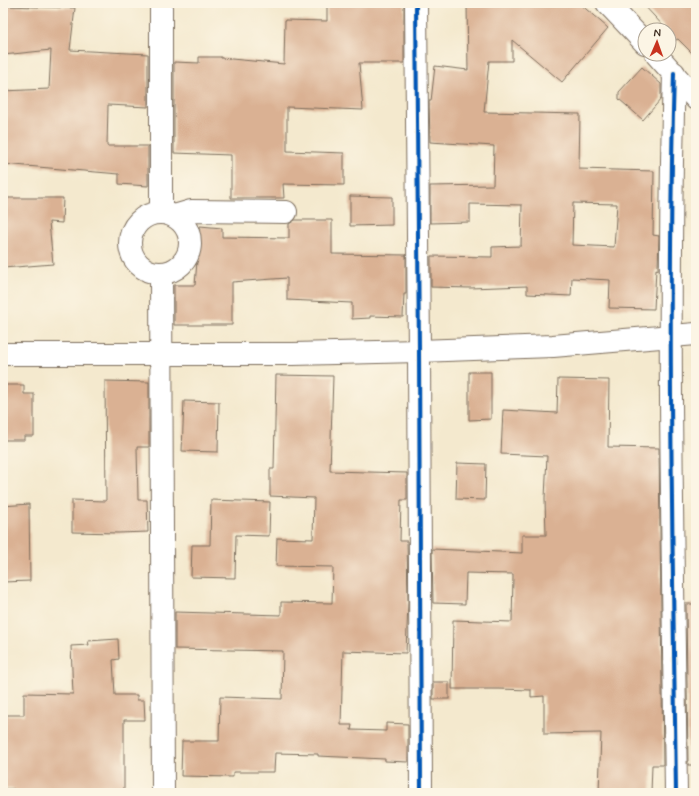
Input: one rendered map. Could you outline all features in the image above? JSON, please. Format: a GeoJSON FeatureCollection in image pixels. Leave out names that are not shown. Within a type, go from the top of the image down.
{"type":"FeatureCollection","features":[{"type":"Feature","properties":{"kind":"street"},"geometry":{"type":"LineString","coordinates":[[161,3],[167,214]]}},
{"type":"Feature","properties":{"kind":"street"},"geometry":{"type":"LineString","coordinates":[[416,3],[421,793]]}},
{"type":"Feature","properties":{"kind":"street"},"geometry":{"type":"LineString","coordinates":[[607,3],[637,35]]}},
{"type":"Feature","properties":{"kind":"street"},"geometry":{"type":"LineString","coordinates":[[664,62],[696,99]]}},
{"type":"Feature","properties":{"kind":"street"},"geometry":{"type":"LineString","coordinates":[[674,73],[671,176],[671,336],[676,793]]}},
{"type":"Feature","properties":{"kind":"street"},"geometry":{"type":"LineString","coordinates":[[167,214],[183,223],[189,232],[191,242],[190,253],[184,263],[176,270],[161,274],[147,272],[138,266],[132,257],[129,246],[132,232],[138,223],[146,216],[191,210],[286,212]]}},
{"type":"Feature","properties":{"kind":"street"},"geometry":{"type":"LineString","coordinates":[[161,274],[160,354],[163,793]]}},
{"type":"Feature","properties":{"kind":"street"},"geometry":{"type":"LineString","coordinates":[[3,354],[419,351],[553,346],[696,334]]}},
{"type":"Feature","properties":{"kind":"building"},"geometry":{"type":"Polygon","coordinates":[[[327,3],[404,3],[404,63],[359,63],[363,110],[287,107],[287,151],[344,153],[344,185],[283,184],[284,198],[231,198],[231,155],[174,153],[174,62],[199,63],[199,57],[221,57],[284,64],[285,20],[327,21],[327,3]]]}},
{"type":"Feature","properties":{"kind":"building"},"geometry":{"type":"Polygon","coordinates":[[[467,3],[579,3],[608,28],[562,82],[512,40],[512,61],[489,61],[484,112],[580,114],[579,169],[654,171],[653,235],[659,236],[658,270],[656,269],[654,309],[609,308],[610,280],[572,278],[571,296],[527,294],[527,286],[470,288],[431,287],[431,256],[492,257],[492,247],[521,246],[522,205],[470,204],[470,222],[430,223],[430,186],[493,185],[494,146],[430,142],[429,101],[431,101],[435,66],[468,70],[467,3]],[[573,203],[572,245],[614,247],[617,204],[573,203]]]}},
{"type":"Feature","properties":{"kind":"building"},"geometry":{"type":"Polygon","coordinates":[[[642,3],[696,3],[696,57],[677,40],[677,22],[660,22],[642,3]]]}},
{"type":"Feature","properties":{"kind":"building"},"geometry":{"type":"Polygon","coordinates":[[[3,6],[75,8],[70,50],[148,54],[148,107],[108,105],[107,146],[148,146],[148,186],[119,184],[119,174],[3,164],[3,91],[49,89],[51,50],[3,55],[3,6]]]}},
{"type":"Feature","properties":{"kind":"building"},"geometry":{"type":"Polygon","coordinates":[[[642,67],[661,84],[661,99],[643,120],[619,99],[619,92],[642,67]]]}},
{"type":"Feature","properties":{"kind":"building"},"geometry":{"type":"Polygon","coordinates":[[[350,196],[392,197],[392,225],[350,226],[350,196]]]}},
{"type":"Feature","properties":{"kind":"building"},"geometry":{"type":"Polygon","coordinates":[[[3,198],[63,198],[62,223],[49,222],[53,264],[3,268],[3,198]]]}},
{"type":"Feature","properties":{"kind":"building"},"geometry":{"type":"Polygon","coordinates":[[[295,220],[332,220],[332,254],[406,255],[406,294],[404,294],[403,317],[370,316],[370,318],[352,319],[352,303],[287,300],[287,278],[232,282],[232,325],[174,325],[174,285],[195,285],[200,226],[222,228],[222,237],[289,238],[289,224],[295,220]]]}},
{"type":"Feature","properties":{"kind":"building"},"geometry":{"type":"Polygon","coordinates":[[[469,372],[491,372],[491,419],[469,420],[469,372]]]}},
{"type":"Feature","properties":{"kind":"building"},"geometry":{"type":"Polygon","coordinates":[[[276,375],[333,376],[330,471],[407,473],[407,500],[401,500],[400,541],[407,541],[408,602],[406,653],[343,651],[341,725],[352,725],[351,730],[386,731],[386,723],[408,724],[408,762],[385,761],[385,759],[318,756],[318,754],[275,753],[274,772],[233,772],[233,777],[181,776],[182,741],[219,741],[220,697],[282,699],[283,651],[175,649],[175,612],[281,615],[281,602],[332,603],[333,567],[276,566],[277,538],[313,539],[314,498],[270,496],[270,469],[274,469],[276,375]]]}},
{"type":"Feature","properties":{"kind":"building"},"geometry":{"type":"Polygon","coordinates":[[[558,379],[609,380],[608,447],[659,448],[663,765],[652,765],[651,793],[599,793],[601,733],[544,734],[544,696],[531,697],[531,690],[452,689],[453,620],[512,622],[513,574],[466,573],[465,604],[433,603],[432,549],[522,553],[522,535],[546,535],[545,498],[547,456],[501,454],[503,410],[557,413],[558,379]]]}},
{"type":"Feature","properties":{"kind":"building"},"geometry":{"type":"Polygon","coordinates":[[[105,381],[149,382],[149,447],[137,447],[138,500],[147,500],[148,532],[72,532],[72,500],[106,501],[105,381]]]}},
{"type":"Feature","properties":{"kind":"building"},"geometry":{"type":"Polygon","coordinates":[[[3,385],[24,385],[24,394],[34,394],[34,436],[24,436],[24,440],[3,440],[3,385]]]}},
{"type":"Feature","properties":{"kind":"building"},"geometry":{"type":"Polygon","coordinates":[[[184,401],[219,402],[218,452],[182,451],[184,401]]]}},
{"type":"Feature","properties":{"kind":"building"},"geometry":{"type":"Polygon","coordinates":[[[457,463],[486,464],[485,500],[456,499],[457,463]]]}},
{"type":"Feature","properties":{"kind":"building"},"geometry":{"type":"Polygon","coordinates":[[[211,500],[270,502],[269,536],[236,535],[235,578],[191,577],[192,545],[210,545],[211,500]]]}},
{"type":"Feature","properties":{"kind":"building"},"geometry":{"type":"Polygon","coordinates":[[[29,504],[30,581],[3,582],[3,506],[29,504]]]}},
{"type":"Feature","properties":{"kind":"building"},"geometry":{"type":"Polygon","coordinates":[[[686,604],[696,604],[696,765],[688,765],[686,604]]]}},
{"type":"Feature","properties":{"kind":"building"},"geometry":{"type":"Polygon","coordinates":[[[118,639],[119,659],[113,660],[115,695],[137,695],[137,700],[144,700],[145,720],[124,720],[124,793],[36,793],[14,792],[14,789],[3,789],[3,715],[24,715],[24,693],[73,694],[71,646],[89,645],[88,641],[118,639]]]}},
{"type":"Feature","properties":{"kind":"building"},"geometry":{"type":"Polygon","coordinates":[[[433,682],[449,682],[449,699],[433,699],[433,682]]]}},
{"type":"Feature","properties":{"kind":"cycle path"},"geometry":{"type":"LineString","coordinates":[[416,3],[421,793]]}},
{"type":"Feature","properties":{"kind":"cycle path"},"geometry":{"type":"LineString","coordinates":[[674,73],[671,343],[676,793]]}}]}
